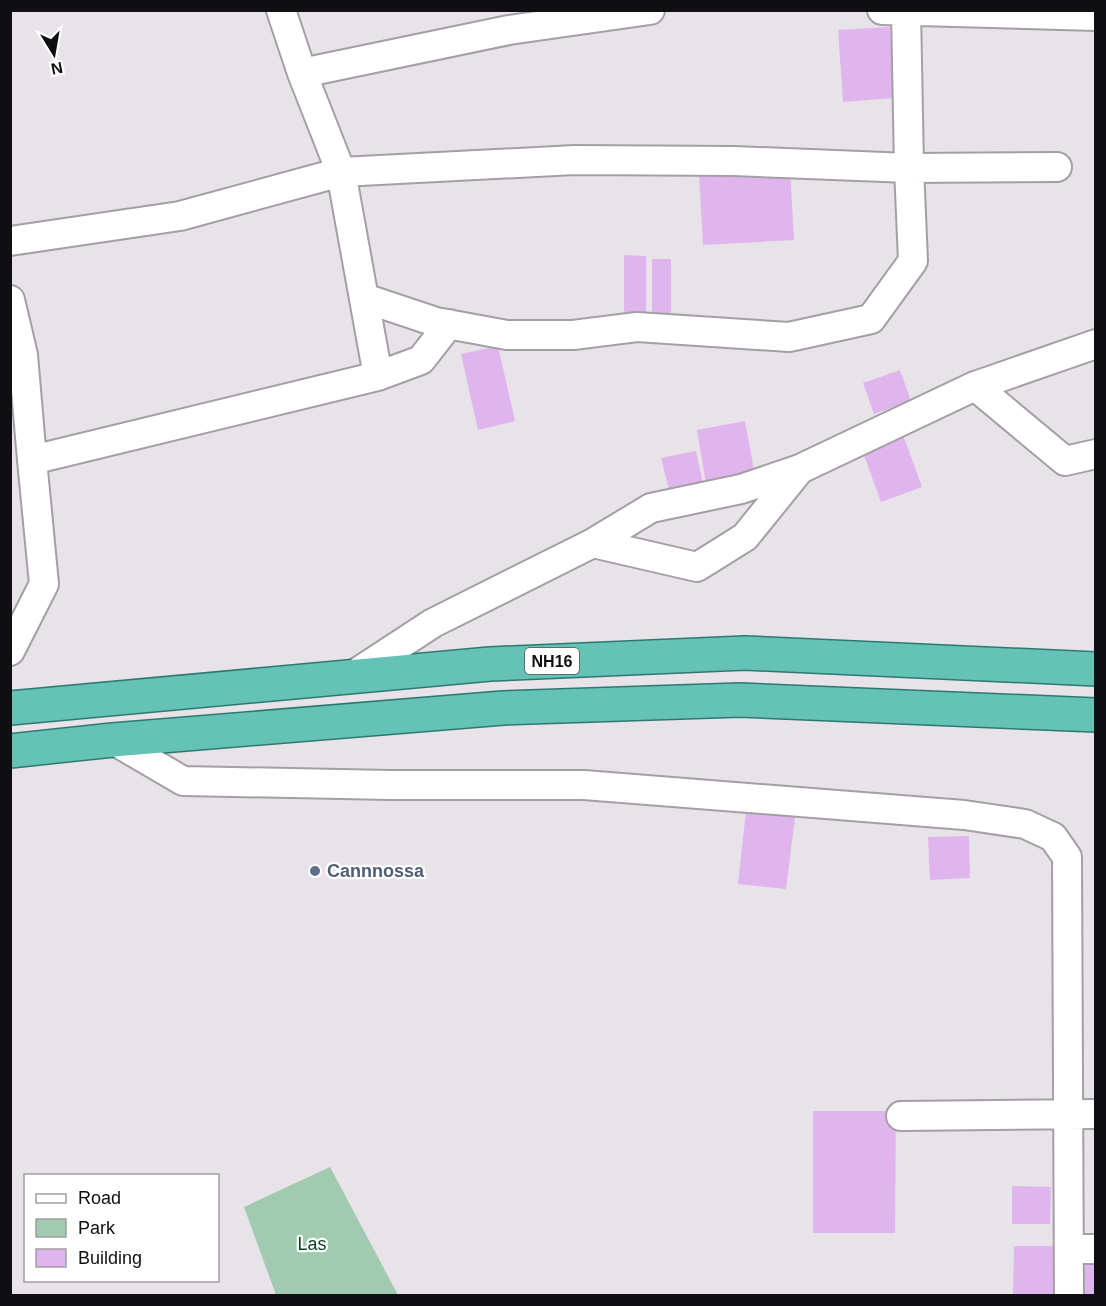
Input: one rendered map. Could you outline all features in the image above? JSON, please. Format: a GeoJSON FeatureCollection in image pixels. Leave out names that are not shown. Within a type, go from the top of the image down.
{"type":"FeatureCollection","features":[{"type":"Feature","properties":{"kind":"highway","name":"NH16"},"geometry":{"type":"LineString","coordinates":[[10,708],[490,664],[745,653],[1095,669]]}},
{"type":"Feature","properties":{"kind":"highway"},"geometry":{"type":"LineString","coordinates":[[10,751],[113,740],[503,708],[728,700],[1095,715]]}},
{"type":"Feature","properties":{"kind":"street"},"geometry":{"type":"LineString","coordinates":[[281,10],[302,73],[341,172],[378,376]]}},
{"type":"Feature","properties":{"kind":"street"},"geometry":{"type":"LineString","coordinates":[[302,73],[509,30],[650,10]]}},
{"type":"Feature","properties":{"kind":"street"},"geometry":{"type":"LineString","coordinates":[[364,298],[436,322],[507,335],[573,335],[638,327],[789,337],[871,320],[913,261],[898,11],[1095,16]]}},
{"type":"Feature","properties":{"kind":"street"},"geometry":{"type":"LineString","coordinates":[[10,241],[180,216],[341,172],[575,160],[734,161],[909,168],[1057,167]]}},
{"type":"Feature","properties":{"kind":"street"},"geometry":{"type":"LineString","coordinates":[[10,300],[23,355],[17,370],[32,460],[44,584],[10,651]]}},
{"type":"Feature","properties":{"kind":"street"},"geometry":{"type":"LineString","coordinates":[[32,460],[378,376],[421,360],[449,324]]}},
{"type":"Feature","properties":{"kind":"street"},"geometry":{"type":"LineString","coordinates":[[349,678],[433,623],[593,543],[651,508],[741,489],[800,469],[975,386],[1095,344]]}},
{"type":"Feature","properties":{"kind":"street"},"geometry":{"type":"LineString","coordinates":[[975,386],[1065,461],[1095,454]]}},
{"type":"Feature","properties":{"kind":"street"},"geometry":{"type":"LineString","coordinates":[[593,543],[697,567],[745,537],[800,469]]}},
{"type":"Feature","properties":{"kind":"street"},"geometry":{"type":"LineString","coordinates":[[113,740],[183,781],[390,785],[584,785],[963,815],[1025,824],[1053,837],[1067,857],[1082,1114],[1082,1249],[1069,1296]]}},
{"type":"Feature","properties":{"kind":"street"},"geometry":{"type":"LineString","coordinates":[[901,1116],[1082,1114]]}},
{"type":"Feature","properties":{"kind":"green space","name":"Las"},"geometry":{"type":"Polygon","coordinates":[[[330,1167],[398,1295],[276,1295],[244,1207],[330,1167]]]}},
{"type":"Feature","properties":{"kind":"building"},"geometry":{"type":"Polygon","coordinates":[[[890,27],[895,98],[843,102],[838,30],[890,27]]]}},
{"type":"Feature","properties":{"kind":"building"},"geometry":{"type":"Polygon","coordinates":[[[790,170],[794,240],[703,245],[699,174],[790,170]]]}},
{"type":"Feature","properties":{"kind":"building"},"geometry":{"type":"Polygon","coordinates":[[[624,255],[646,256],[646,322],[624,322],[624,255]]]}},
{"type":"Feature","properties":{"kind":"building"},"geometry":{"type":"Polygon","coordinates":[[[652,259],[671,259],[671,326],[652,326],[652,259]]]}},
{"type":"Feature","properties":{"kind":"building"},"geometry":{"type":"Polygon","coordinates":[[[498,346],[515,421],[478,430],[461,354],[498,346]]]}},
{"type":"Feature","properties":{"kind":"building"},"geometry":{"type":"Polygon","coordinates":[[[900,370],[911,401],[874,414],[863,383],[900,370]]]}},
{"type":"Feature","properties":{"kind":"building"},"geometry":{"type":"Polygon","coordinates":[[[745,421],[756,481],[707,490],[697,430],[745,421]]]}},
{"type":"Feature","properties":{"kind":"building"},"geometry":{"type":"Polygon","coordinates":[[[902,432],[922,487],[881,502],[861,447],[902,432]]]}},
{"type":"Feature","properties":{"kind":"building"},"geometry":{"type":"Polygon","coordinates":[[[696,451],[703,483],[669,490],[661,458],[696,451]]]}},
{"type":"Feature","properties":{"kind":"building"},"geometry":{"type":"Polygon","coordinates":[[[746,811],[795,817],[786,889],[738,884],[746,811]]]}},
{"type":"Feature","properties":{"kind":"building"},"geometry":{"type":"Polygon","coordinates":[[[969,836],[970,878],[930,880],[928,837],[969,836]]]}},
{"type":"Feature","properties":{"kind":"building"},"geometry":{"type":"Polygon","coordinates":[[[813,1111],[896,1111],[895,1233],[813,1233],[813,1111]]]}},
{"type":"Feature","properties":{"kind":"building"},"geometry":{"type":"Polygon","coordinates":[[[1012,1186],[1051,1187],[1050,1224],[1012,1224],[1012,1186]]]}},
{"type":"Feature","properties":{"kind":"building"},"geometry":{"type":"Polygon","coordinates":[[[1014,1246],[1055,1246],[1054,1296],[1013,1296],[1014,1246]]]}},
{"type":"Feature","properties":{"kind":"building"},"geometry":{"type":"Polygon","coordinates":[[[1086,1252],[1096,1252],[1096,1296],[1084,1296],[1086,1252]]]}},
{"type":"Feature","properties":{"kind":"place","name":"Cannnossa"},"geometry":{"type":"Point","coordinates":[315,871]}}]}
